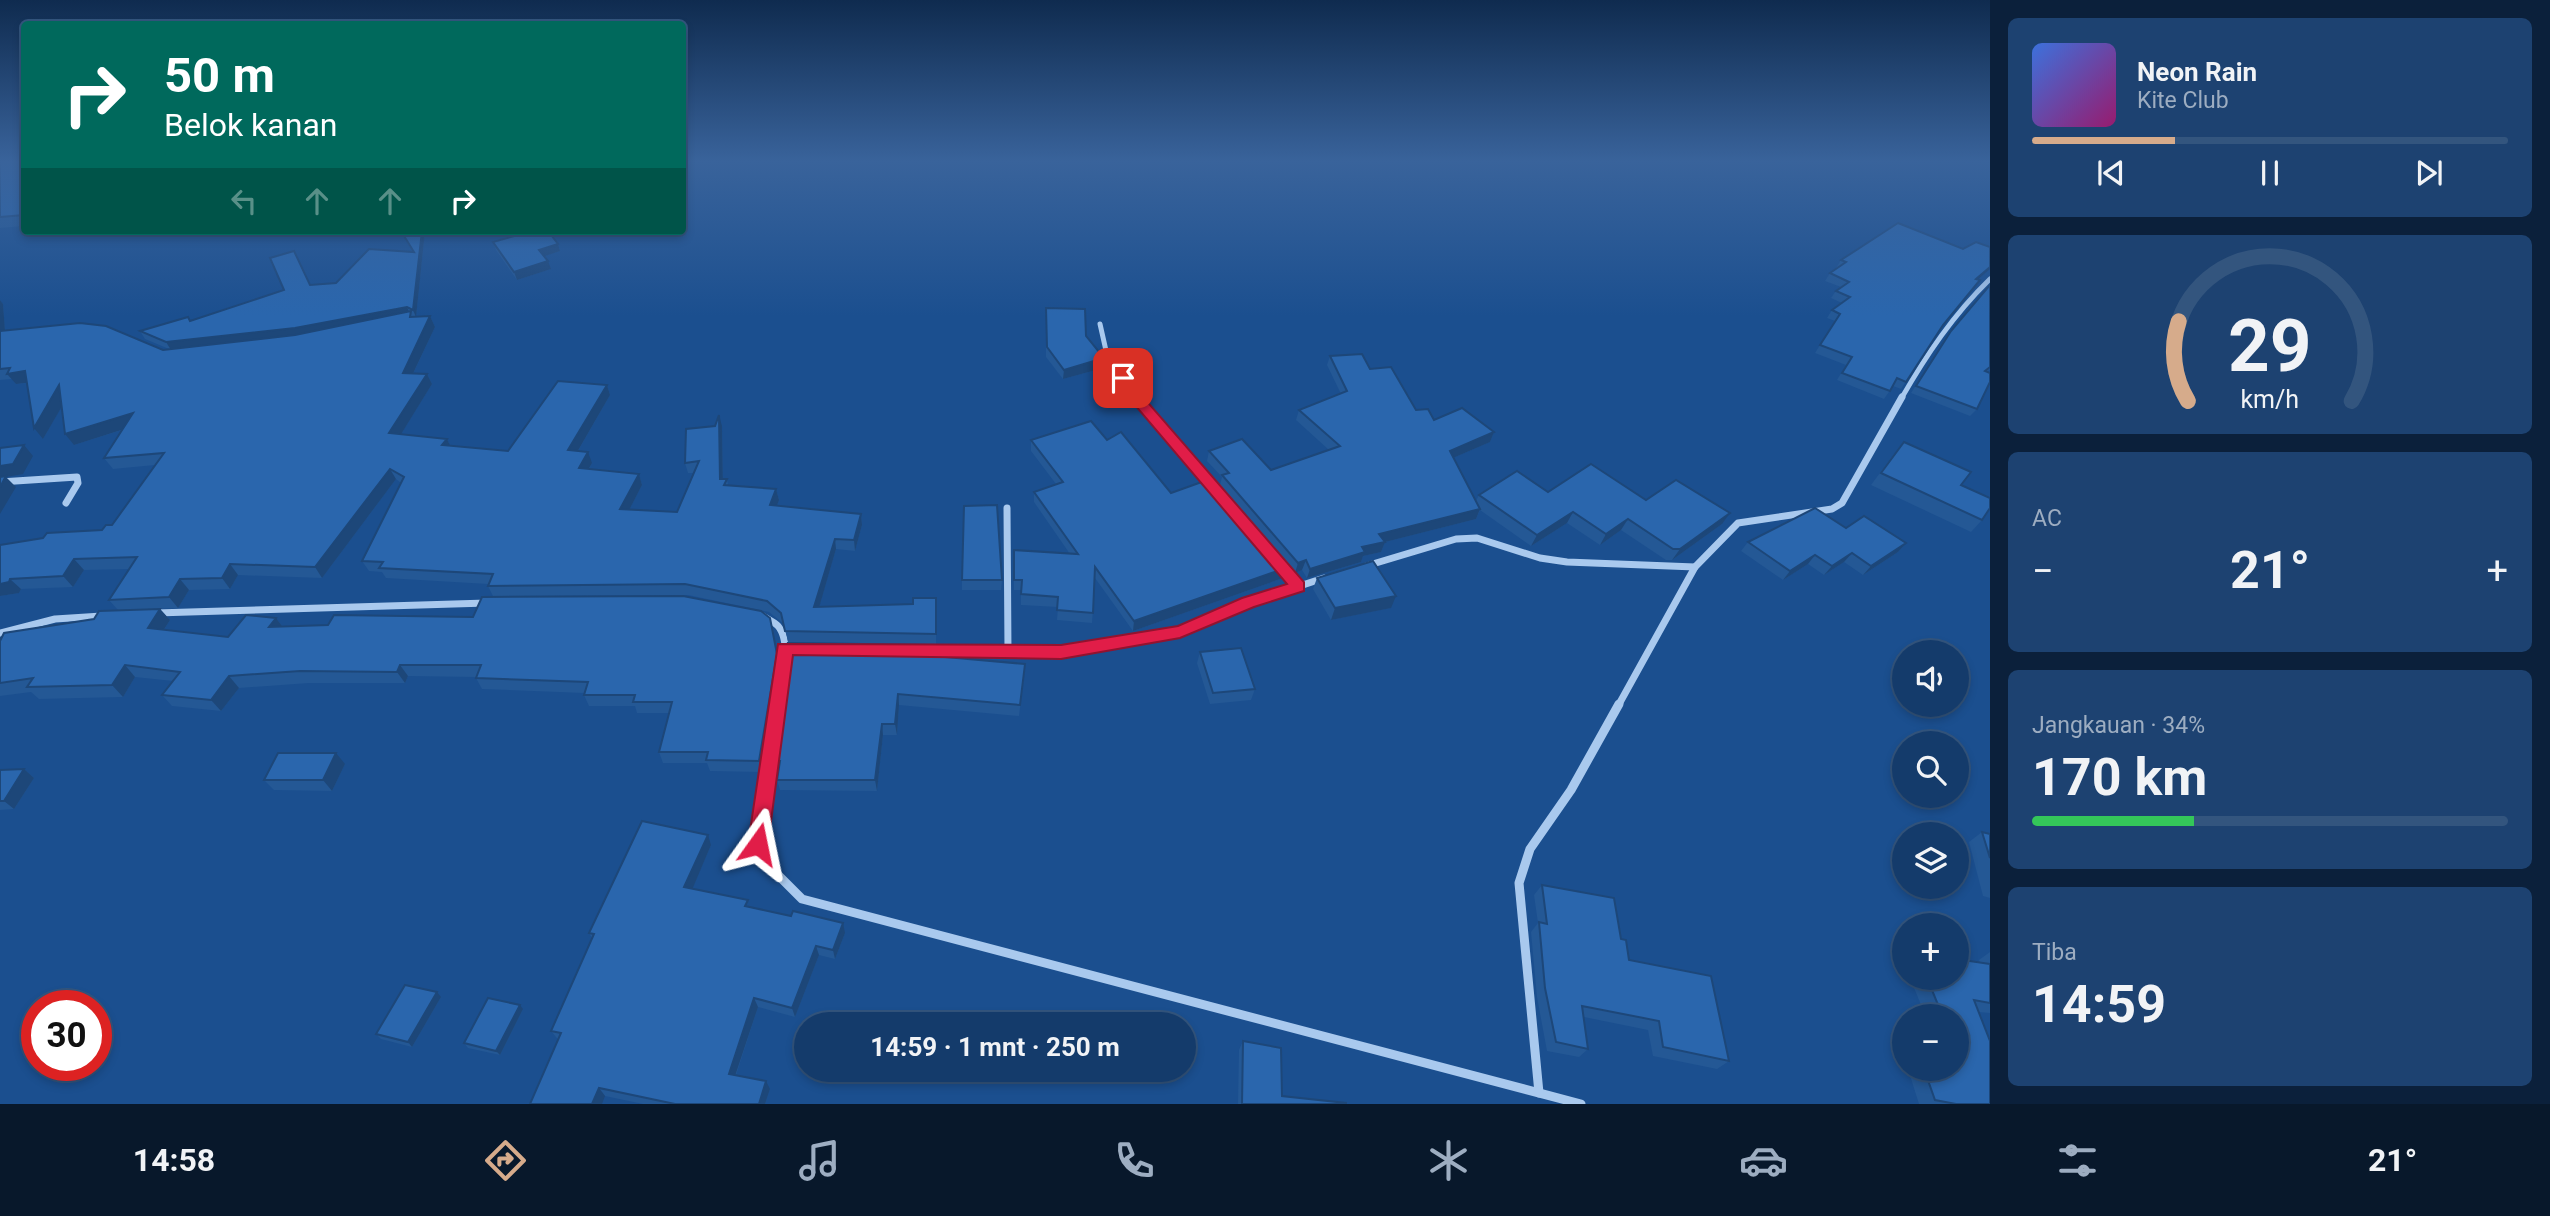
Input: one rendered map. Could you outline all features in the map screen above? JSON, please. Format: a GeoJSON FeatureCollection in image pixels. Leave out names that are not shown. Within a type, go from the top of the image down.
{"type":"FeatureCollection","features":[{"type":"Feature","properties":{"kind":"street"},"geometry":{"type":"LineString","coordinates":[[1539,1093],[1519,883],[1530,849],[1571,790],[1695,567],[1738,523],[1756,518],[1813,513],[1842,503],[1932,344],[1956,313],[1990,279]]}},
{"type":"Feature","properties":{"kind":"street"},"geometry":{"type":"LineString","coordinates":[[1101,324],[1107,355],[1221,497]]}},
{"type":"Feature","properties":{"kind":"street"},"geometry":{"type":"LineString","coordinates":[[0,482],[77,477],[78,483],[66,503]]}},
{"type":"Feature","properties":{"kind":"street"},"geometry":{"type":"LineString","coordinates":[[1007,508],[1008,651]]}},
{"type":"Feature","properties":{"kind":"street"},"geometry":{"type":"LineString","coordinates":[[1355,569],[1456,539],[1478,538],[1540,558],[1567,562],[1695,567]]}},
{"type":"Feature","properties":{"kind":"street"},"geometry":{"type":"LineString","coordinates":[[1273,557],[1298,586]]}},
{"type":"Feature","properties":{"kind":"street"},"geometry":{"type":"LineString","coordinates":[[916,650],[1061,652],[1151,639],[1180,632],[1248,603],[1329,577]]}},
{"type":"Feature","properties":{"kind":"street"},"geometry":{"type":"LineString","coordinates":[[148,613],[494,603]]}},
{"type":"Feature","properties":{"kind":"street"},"geometry":{"type":"LineString","coordinates":[[750,611],[778,626],[786,665],[758,844],[773,870],[802,899],[1581,1104]]}},
{"type":"Feature","properties":{"kind":"street"},"geometry":{"type":"LineString","coordinates":[[0,633],[54,619],[108,616]]}},
{"type":"Feature","properties":{"kind":"street"},"geometry":{"type":"LineString","coordinates":[[784,648],[797,649]]}},
{"type":"Feature","properties":{"kind":"building"},"geometry":{"type":"Polygon","coordinates":[[[0,213],[21,213],[21,215],[0,217],[0,213]]]}},
{"type":"Feature","properties":{"kind":"building"},"geometry":{"type":"Polygon","coordinates":[[[1898,223],[1963,249],[1976,242],[1990,247],[1990,267],[1976,279],[1980,280],[1943,325],[1906,382],[1897,378],[1890,391],[1842,373],[1852,357],[1820,345],[1840,314],[1832,310],[1850,297],[1836,291],[1849,282],[1830,273],[1846,262],[1841,260],[1898,223]]]}},
{"type":"Feature","properties":{"kind":"building"},"geometry":{"type":"Polygon","coordinates":[[[403,235],[422,235],[413,310],[407,307],[295,328],[166,342],[140,331],[188,317],[190,321],[284,290],[270,258],[294,251],[310,285],[336,283],[369,249],[414,252],[403,235]]]}},
{"type":"Feature","properties":{"kind":"building"},"geometry":{"type":"Polygon","coordinates":[[[518,235],[551,235],[558,244],[539,250],[548,261],[514,272],[493,242],[518,235]]]}},
{"type":"Feature","properties":{"kind":"building"},"geometry":{"type":"Polygon","coordinates":[[[1990,285],[1990,367],[1985,371],[1990,373],[1990,382],[1977,409],[1916,386],[1951,331],[1990,285]]]}},
{"type":"Feature","properties":{"kind":"building"},"geometry":{"type":"Polygon","coordinates":[[[1046,308],[1085,309],[1086,336],[1104,358],[1064,370],[1047,347],[1046,308]]]}},
{"type":"Feature","properties":{"kind":"building"},"geometry":{"type":"Polygon","coordinates":[[[411,311],[410,317],[430,316],[403,373],[427,374],[389,433],[447,439],[442,445],[508,451],[558,381],[607,385],[568,450],[588,452],[579,468],[639,474],[620,509],[677,512],[699,461],[685,463],[686,429],[715,426],[719,415],[720,479],[727,479],[724,485],[776,489],[770,505],[861,514],[854,540],[835,539],[814,607],[913,604],[913,598],[936,598],[936,634],[785,631],[781,613],[767,601],[685,584],[488,586],[493,574],[379,568],[383,562],[362,561],[404,477],[390,469],[315,567],[230,564],[222,578],[180,579],[169,597],[109,600],[137,557],[74,559],[63,576],[10,579],[9,582],[0,584],[0,545],[43,538],[47,533],[102,530],[106,525],[112,525],[164,453],[104,458],[133,413],[65,434],[59,385],[34,428],[25,371],[7,374],[10,368],[0,369],[0,331],[80,323],[106,326],[163,350],[295,335],[411,311]]]}},
{"type":"Feature","properties":{"kind":"building"},"geometry":{"type":"Polygon","coordinates":[[[1362,354],[1370,369],[1391,367],[1416,410],[1428,409],[1434,420],[1462,408],[1494,432],[1450,451],[1480,509],[1379,534],[1385,542],[1362,547],[1365,552],[1310,569],[1306,560],[1298,563],[1222,475],[1229,473],[1209,451],[1242,439],[1271,470],[1340,446],[1299,410],[1347,391],[1330,356],[1362,354]]]}},
{"type":"Feature","properties":{"kind":"building"},"geometry":{"type":"Polygon","coordinates":[[[1091,421],[1107,440],[1121,432],[1171,493],[1210,479],[1286,568],[1134,621],[1095,567],[1093,613],[1057,610],[1058,597],[1021,594],[1022,580],[1014,580],[1014,550],[1078,554],[1034,492],[1063,482],[1031,440],[1091,421]]]}},
{"type":"Feature","properties":{"kind":"building"},"geometry":{"type":"Polygon","coordinates":[[[1904,442],[1971,472],[1961,485],[1990,498],[1990,508],[1982,520],[1881,473],[1904,442]]]}},
{"type":"Feature","properties":{"kind":"building"},"geometry":{"type":"Polygon","coordinates":[[[24,445],[13,464],[0,466],[0,448],[24,445]]]}},
{"type":"Feature","properties":{"kind":"building"},"geometry":{"type":"Polygon","coordinates":[[[1591,464],[1646,500],[1676,480],[1730,513],[1680,549],[1673,549],[1628,519],[1606,534],[1573,512],[1537,535],[1479,495],[1517,471],[1548,492],[1591,464]]]}},
{"type":"Feature","properties":{"kind":"building"},"geometry":{"type":"Polygon","coordinates":[[[997,505],[1002,580],[962,580],[964,506],[997,505]]]}},
{"type":"Feature","properties":{"kind":"building"},"geometry":{"type":"Polygon","coordinates":[[[1815,508],[1846,528],[1864,516],[1906,543],[1871,566],[1852,553],[1832,566],[1815,555],[1790,571],[1748,542],[1815,508]]]}},
{"type":"Feature","properties":{"kind":"building"},"geometry":{"type":"Polygon","coordinates":[[[1373,561],[1396,596],[1335,608],[1317,578],[1373,561]]]}},
{"type":"Feature","properties":{"kind":"building"},"geometry":{"type":"Polygon","coordinates":[[[683,596],[761,611],[770,618],[777,654],[759,761],[706,760],[708,752],[659,752],[672,702],[633,702],[635,695],[584,695],[588,682],[476,678],[481,665],[400,665],[397,672],[300,671],[229,676],[211,700],[162,695],[180,672],[125,665],[112,685],[27,687],[33,678],[0,683],[0,641],[4,633],[94,619],[99,611],[160,609],[148,628],[228,637],[246,615],[276,618],[269,627],[328,625],[334,615],[473,617],[482,597],[683,596]]]}},
{"type":"Feature","properties":{"kind":"building"},"geometry":{"type":"Polygon","coordinates":[[[788,643],[935,645],[935,656],[1025,664],[1020,705],[898,694],[895,724],[882,724],[875,780],[777,780],[780,761],[773,761],[790,654],[788,643]]]}},
{"type":"Feature","properties":{"kind":"building"},"geometry":{"type":"Polygon","coordinates":[[[1241,648],[1255,689],[1213,693],[1200,652],[1241,648]]]}},
{"type":"Feature","properties":{"kind":"building"},"geometry":{"type":"Polygon","coordinates":[[[278,753],[336,753],[323,780],[264,780],[278,753]]]}},
{"type":"Feature","properties":{"kind":"building"},"geometry":{"type":"Polygon","coordinates":[[[24,769],[4,801],[0,801],[0,770],[24,769]]]}},
{"type":"Feature","properties":{"kind":"building"},"geometry":{"type":"Polygon","coordinates":[[[642,821],[708,835],[684,887],[748,900],[745,906],[791,916],[793,911],[843,923],[833,950],[816,946],[792,1008],[754,998],[729,1074],[766,1081],[759,1104],[675,1104],[599,1088],[592,1104],[530,1104],[561,1033],[551,1031],[594,934],[589,933],[642,821]]]}},
{"type":"Feature","properties":{"kind":"building"},"geometry":{"type":"Polygon","coordinates":[[[1982,832],[1990,834],[1990,858],[1982,832]]]}},
{"type":"Feature","properties":{"kind":"building"},"geometry":{"type":"Polygon","coordinates":[[[1542,885],[1614,898],[1621,939],[1626,940],[1629,960],[1711,976],[1729,1061],[1663,1047],[1659,1021],[1582,1006],[1588,1049],[1556,1042],[1545,988],[1539,922],[1547,924],[1542,885]]]}},
{"type":"Feature","properties":{"kind":"building"},"geometry":{"type":"Polygon","coordinates":[[[1969,961],[1990,964],[1990,1003],[1974,1000],[1990,1041],[1990,1104],[1956,1104],[1935,1100],[1928,1081],[1969,1081],[1969,1004],[1938,1004],[1932,990],[1969,990],[1969,961]]]}},
{"type":"Feature","properties":{"kind":"building"},"geometry":{"type":"Polygon","coordinates":[[[405,985],[437,992],[408,1042],[376,1034],[405,985]]]}},
{"type":"Feature","properties":{"kind":"building"},"geometry":{"type":"Polygon","coordinates":[[[488,998],[520,1005],[496,1051],[464,1043],[488,998]]]}},
{"type":"Feature","properties":{"kind":"building"},"geometry":{"type":"Polygon","coordinates":[[[1243,1041],[1281,1048],[1282,1096],[1346,1104],[1242,1104],[1243,1041]]]}},
{"type":"Feature","properties":{"kind":"route"},"geometry":{"type":"LineString","coordinates":[[758,844],[786,665],[784,648],[1061,652],[1180,632],[1248,603],[1298,586],[1123,378]]}}]}
